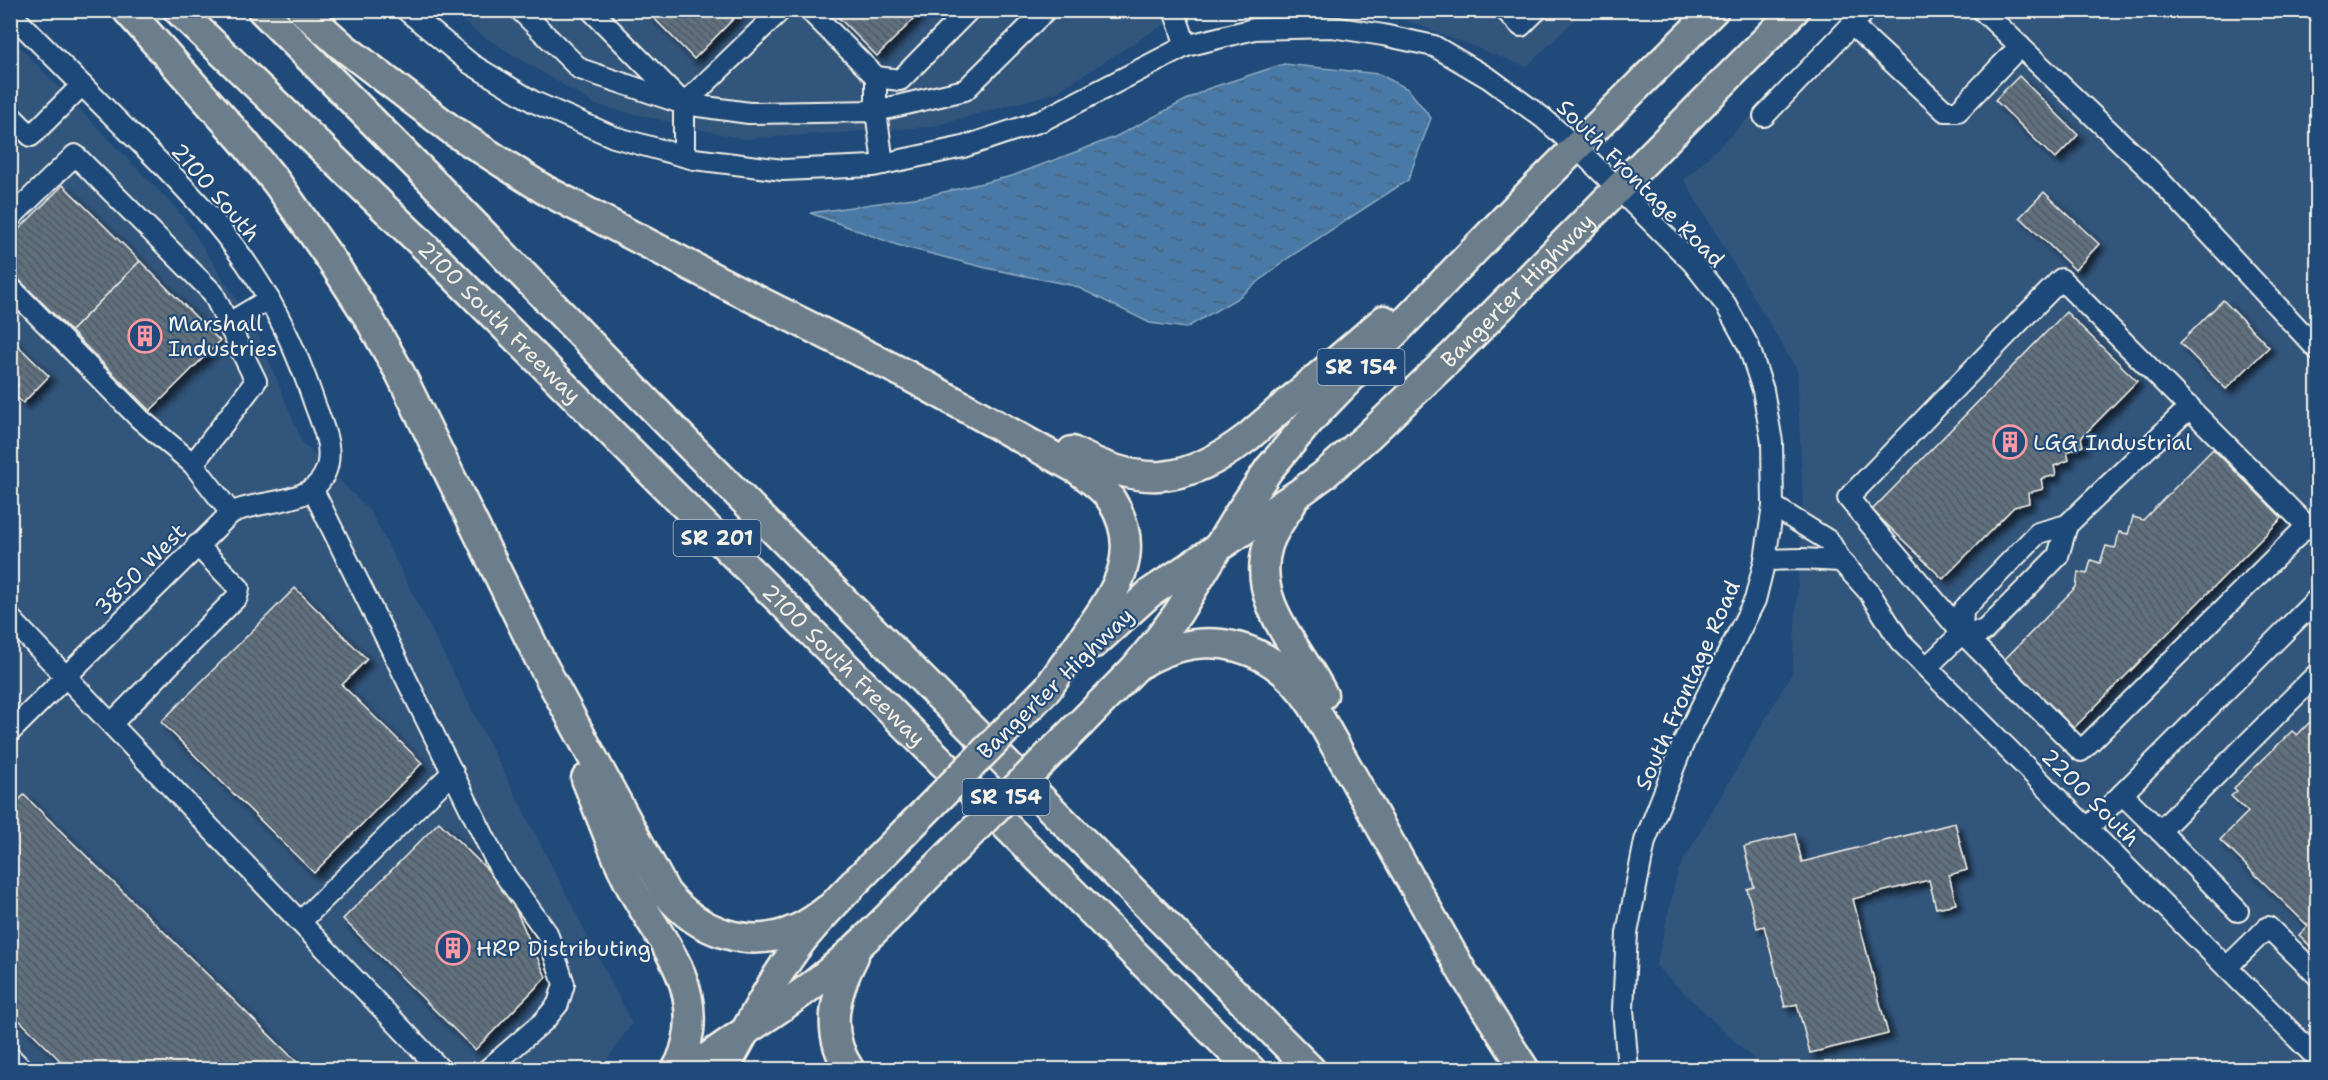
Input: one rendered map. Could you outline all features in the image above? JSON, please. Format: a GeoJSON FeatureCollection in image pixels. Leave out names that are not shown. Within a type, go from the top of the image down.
{"type":"FeatureCollection","features":[{"type":"Feature","properties":{"kind":"highway"},"geometry":{"type":"LineString","coordinates":[[127,10],[243,141],[277,183],[329,255],[363,308],[400,373],[540,660],[660,883],[673,901],[690,917],[708,928],[726,935],[765,938],[797,930],[828,909]]}},
{"type":"Feature","properties":{"kind":"highway","name":"2100 South Freeway"},"geometry":{"type":"LineString","coordinates":[[178,10],[421,243],[1251,1070]]}},
{"type":"Feature","properties":{"kind":"highway","name":"2100 South Freeway"},"geometry":{"type":"LineString","coordinates":[[262,10],[734,491],[1311,1070]]}},
{"type":"Feature","properties":{"kind":"highway"},"geometry":{"type":"LineString","coordinates":[[302,10],[342,46],[453,131],[545,190],[735,290],[905,374],[1078,470],[1100,487],[1111,500],[1124,531],[1126,549],[1124,570],[1119,585],[1110,600],[1048,688]]}},
{"type":"Feature","properties":{"kind":"highway","name":"Bangerter Highway"},"geometry":{"type":"LineString","coordinates":[[691,1070],[814,983],[861,944],[1135,668],[1178,613],[1269,470],[1312,418],[1522,201],[1714,10]]}},
{"type":"Feature","properties":{"kind":"highway","name":"Bangerter Highway"},"geometry":{"type":"LineString","coordinates":[[724,1070],[780,972],[828,909],[1048,688],[1150,593],[1298,495],[1324,475],[1412,394],[1795,10]]}},
{"type":"Feature","properties":{"kind":"highway"},"geometry":{"type":"LineString","coordinates":[[905,374],[948,385],[1109,468],[1136,475],[1156,476],[1197,469],[1226,454],[1248,437],[1522,201]]}},
{"type":"Feature","properties":{"kind":"highway"},"geometry":{"type":"LineString","coordinates":[[1298,495],[1268,544],[1265,572],[1269,600],[1275,615],[1318,685],[1463,973]]}},
{"type":"Feature","properties":{"kind":"highway"},"geometry":{"type":"LineString","coordinates":[[1135,668],[1176,648],[1218,643],[1244,648],[1259,654],[1284,670],[1313,706],[1463,973],[1525,1070]]}},
{"type":"Feature","properties":{"kind":"highway"},"geometry":{"type":"LineString","coordinates":[[540,660],[619,863],[629,884],[671,952],[684,980],[689,1001],[690,1023],[684,1055],[676,1070]]}},
{"type":"Feature","properties":{"kind":"highway"},"geometry":{"type":"LineString","coordinates":[[850,1070],[839,1045],[835,1009],[842,980],[861,944]]}},
{"type":"Feature","properties":{"kind":"street","name":"South Frontage Road"},"geometry":{"type":"LineString","coordinates":[[406,10],[471,64],[534,102],[614,136],[684,156],[783,170],[883,164],[963,147],[1041,121],[1186,46],[1254,29],[1333,19],[1383,35],[1434,46],[1490,78],[1543,118],[1576,147],[1693,264],[1726,305],[1749,347],[1763,390],[1772,442],[1773,506],[1765,560],[1755,600],[1685,739],[1645,842],[1627,933],[1623,1009],[1628,1070]]}},
{"type":"Feature","properties":{"kind":"street"},"geometry":{"type":"LineString","coordinates":[[520,10],[580,69],[684,104],[749,113],[876,111],[965,90],[1046,10]]}},
{"type":"Feature","properties":{"kind":"street"},"geometry":{"type":"LineString","coordinates":[[591,10],[684,104],[684,156]]}},
{"type":"Feature","properties":{"kind":"street"},"geometry":{"type":"LineString","coordinates":[[684,104],[781,10]]}},
{"type":"Feature","properties":{"kind":"street"},"geometry":{"type":"LineString","coordinates":[[809,10],[876,77],[900,80],[969,10]]}},
{"type":"Feature","properties":{"kind":"street"},"geometry":{"type":"LineString","coordinates":[[1174,10],[1186,46]]}},
{"type":"Feature","properties":{"kind":"street"},"geometry":{"type":"LineString","coordinates":[[1505,10],[1521,27],[1537,10]]}},
{"type":"Feature","properties":{"kind":"street"},"geometry":{"type":"LineString","coordinates":[[1764,116],[1866,10]]}},
{"type":"Feature","properties":{"kind":"street"},"geometry":{"type":"LineString","coordinates":[[1982,10],[2151,171],[2318,350]]}},
{"type":"Feature","properties":{"kind":"street","name":"2100 South"},"geometry":{"type":"LineString","coordinates":[[10,13],[210,215],[237,250],[269,299],[305,377],[328,443],[329,460],[318,483]]}},
{"type":"Feature","properties":{"kind":"street"},"geometry":{"type":"LineString","coordinates":[[1852,25],[1945,111],[1958,111],[2020,46]]}},
{"type":"Feature","properties":{"kind":"street"},"geometry":{"type":"LineString","coordinates":[[876,77],[876,111],[883,164]]}},
{"type":"Feature","properties":{"kind":"street"},"geometry":{"type":"LineString","coordinates":[[10,116],[31,136],[82,85]]}},
{"type":"Feature","properties":{"kind":"street"},"geometry":{"type":"LineString","coordinates":[[10,218],[75,155],[213,293],[256,381],[193,465]]}},
{"type":"Feature","properties":{"kind":"street"},"geometry":{"type":"LineString","coordinates":[[2061,279],[2307,526],[2081,751],[1962,633],[1886,540],[1848,498],[2061,279]]}},
{"type":"Feature","properties":{"kind":"street"},"geometry":{"type":"LineString","coordinates":[[10,287],[140,419],[193,465],[231,513]]}},
{"type":"Feature","properties":{"kind":"street"},"geometry":{"type":"LineString","coordinates":[[229,323],[269,299]]}},
{"type":"Feature","properties":{"kind":"street"},"geometry":{"type":"LineString","coordinates":[[1962,633],[1964,610],[2038,533],[2067,525],[2190,407]]}},
{"type":"Feature","properties":{"kind":"street"},"geometry":{"type":"LineString","coordinates":[[318,483],[499,867],[548,933],[564,984],[558,1004],[544,1021],[487,1070]]}},
{"type":"Feature","properties":{"kind":"street","name":"3850 West"},"geometry":{"type":"LineString","coordinates":[[10,732],[231,513],[244,506],[295,498],[318,483]]}},
{"type":"Feature","properties":{"kind":"street","name":"2200 South"},"geometry":{"type":"LineString","coordinates":[[1773,506],[1829,541],[1841,561],[1862,583],[1894,634],[2318,1059]]}},
{"type":"Feature","properties":{"kind":"street"},"geometry":{"type":"LineString","coordinates":[[1927,667],[1962,633],[1984,631],[2058,556],[2067,525]]}},
{"type":"Feature","properties":{"kind":"street"},"geometry":{"type":"LineString","coordinates":[[112,723],[237,597],[239,588],[197,545]]}},
{"type":"Feature","properties":{"kind":"street"},"geometry":{"type":"LineString","coordinates":[[1765,560],[1841,561]]}},
{"type":"Feature","properties":{"kind":"street"},"geometry":{"type":"LineString","coordinates":[[2088,828],[2318,598]]}},
{"type":"Feature","properties":{"kind":"street"},"geometry":{"type":"LineString","coordinates":[[10,618],[441,1070]]}},
{"type":"Feature","properties":{"kind":"street"},"geometry":{"type":"LineString","coordinates":[[2160,831],[2318,673]]}},
{"type":"Feature","properties":{"kind":"street"},"geometry":{"type":"LineString","coordinates":[[300,922],[453,772]]}},
{"type":"Feature","properties":{"kind":"street"},"geometry":{"type":"LineString","coordinates":[[2122,794],[2238,911]]}},
{"type":"Feature","properties":{"kind":"street"},"geometry":{"type":"LineString","coordinates":[[2227,967],[2268,927],[2318,976]]}},
{"type":"Feature","properties":{"kind":"shaded area"},"geometry":{"type":"Polygon","coordinates":[[[451,11],[1185,11],[1055,93],[930,127],[742,139],[596,105],[478,33],[451,11]]]}},
{"type":"Feature","properties":{"kind":"shaded area"},"geometry":{"type":"Polygon","coordinates":[[[1382,11],[1584,11],[1526,67],[1382,11]]]}},
{"type":"Feature","properties":{"kind":"shaded area"},"geometry":{"type":"Polygon","coordinates":[[[1861,11],[2317,11],[2317,1069],[1764,1069],[1656,966],[1678,870],[1792,673],[1803,508],[1797,370],[1684,180],[1861,11]]]}},
{"type":"Feature","properties":{"kind":"shaded area"},"geometry":{"type":"Polygon","coordinates":[[[10,37],[182,215],[257,331],[302,442],[371,512],[632,1023],[601,1069],[11,1069],[10,37]]]}},
{"type":"Feature","properties":{"kind":"water"},"geometry":{"type":"Polygon","coordinates":[[[1284,64],[1379,74],[1408,89],[1431,118],[1408,180],[1288,258],[1238,298],[1186,328],[1150,323],[1075,286],[986,268],[897,245],[810,213],[927,196],[1012,176],[1115,137],[1207,89],[1284,64]]]}},
{"type":"Feature","properties":{"kind":"building"},"geometry":{"type":"Polygon","coordinates":[[[646,10],[742,10],[694,59],[646,10]]]}},
{"type":"Feature","properties":{"kind":"building"},"geometry":{"type":"Polygon","coordinates":[[[831,10],[923,10],[877,56],[831,10]]]}},
{"type":"Feature","properties":{"kind":"building"},"geometry":{"type":"Polygon","coordinates":[[[2019,76],[2078,135],[2055,159],[1995,100],[2019,76]]]}},
{"type":"Feature","properties":{"kind":"building"},"geometry":{"type":"Polygon","coordinates":[[[63,185],[140,261],[71,331],[10,271],[10,238],[63,185]]]}},
{"type":"Feature","properties":{"kind":"building"},"geometry":{"type":"Polygon","coordinates":[[[2044,192],[2099,244],[2075,270],[2020,217],[2044,192]]]}},
{"type":"Feature","properties":{"kind":"building","name":"Marshall Industries"},"geometry":{"type":"Polygon","coordinates":[[[140,261],[220,341],[150,411],[71,331],[140,261]]]}},
{"type":"Feature","properties":{"kind":"building"},"geometry":{"type":"Polygon","coordinates":[[[2223,300],[2269,347],[2226,389],[2180,343],[2223,300]]]}},
{"type":"Feature","properties":{"kind":"building","name":"LGG Industrial"},"geometry":{"type":"Polygon","coordinates":[[[2066,312],[2137,381],[2081,438],[2083,446],[2067,452],[2069,460],[2054,466],[2056,475],[2041,479],[2043,489],[2028,493],[2029,503],[2014,507],[1943,579],[1872,510],[2066,312]]]}},
{"type":"Feature","properties":{"kind":"building"},"geometry":{"type":"Polygon","coordinates":[[[10,338],[49,376],[23,403],[11,392],[18,385],[10,378],[10,338]]]}},
{"type":"Feature","properties":{"kind":"building"},"geometry":{"type":"Polygon","coordinates":[[[2213,449],[2282,518],[2073,729],[2004,660],[2076,587],[2078,572],[2087,574],[2091,560],[2100,563],[2106,546],[2115,548],[2119,532],[2128,534],[2133,517],[2143,520],[2213,449]]]}},
{"type":"Feature","properties":{"kind":"building"},"geometry":{"type":"Polygon","coordinates":[[[295,588],[367,659],[342,685],[422,763],[314,873],[161,722],[295,588]]]}},
{"type":"Feature","properties":{"kind":"building"},"geometry":{"type":"Polygon","coordinates":[[[2318,714],[2318,954],[2299,935],[2308,926],[2220,840],[2248,812],[2231,796],[2237,791],[2234,788],[2292,731],[2297,735],[2318,714]]]}},
{"type":"Feature","properties":{"kind":"building"},"geometry":{"type":"Polygon","coordinates":[[[24,795],[305,1070],[70,1070],[10,1011],[10,809],[24,795]]]}},
{"type":"Feature","properties":{"kind":"building","name":"HRP Distributing"},"geometry":{"type":"Polygon","coordinates":[[[439,822],[506,888],[546,977],[475,1050],[343,919],[439,822]]]}},
{"type":"Feature","properties":{"kind":"building"},"geometry":{"type":"Polygon","coordinates":[[[1955,823],[1967,870],[1949,875],[1956,904],[1936,908],[1929,880],[1853,899],[1888,1034],[1810,1053],[1797,1004],[1785,1007],[1764,926],[1757,928],[1747,889],[1754,887],[1744,847],[1795,834],[1802,862],[1955,823]]]}},
{"type":"Feature","properties":{"kind":"place","name":"Marshall Industries"},"geometry":{"type":"Point","coordinates":[145,336]}},
{"type":"Feature","properties":{"kind":"place","name":"LGG Industrial"},"geometry":{"type":"Point","coordinates":[2010,442]}},
{"type":"Feature","properties":{"kind":"place","name":"HRP Distributing"},"geometry":{"type":"Point","coordinates":[453,948]}}]}
